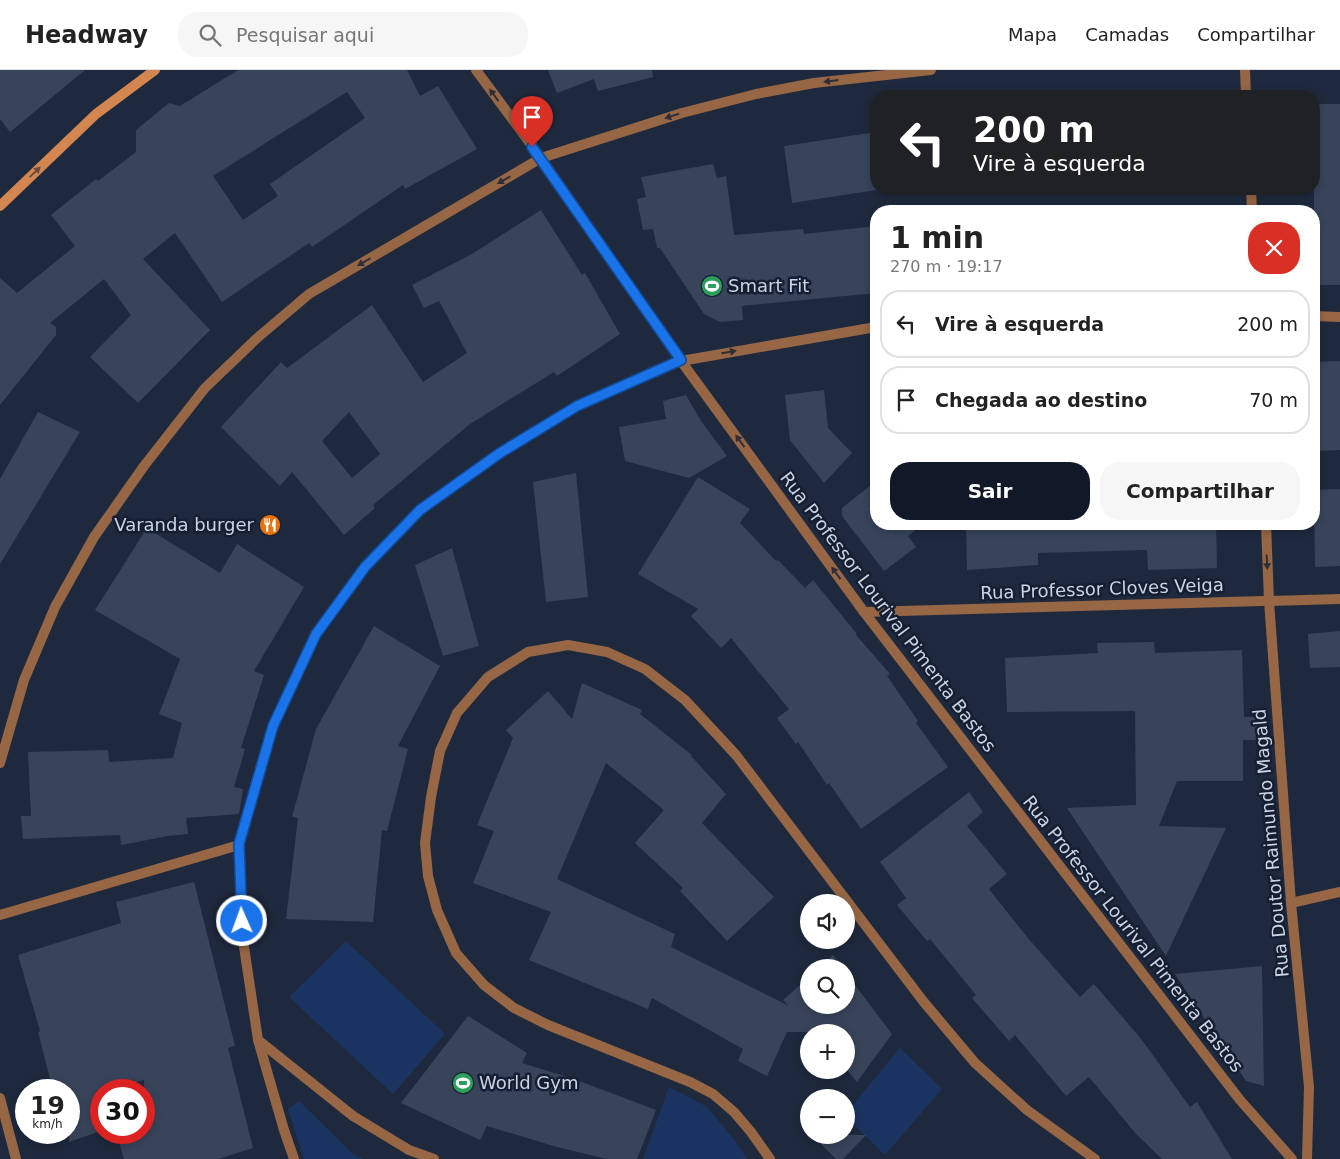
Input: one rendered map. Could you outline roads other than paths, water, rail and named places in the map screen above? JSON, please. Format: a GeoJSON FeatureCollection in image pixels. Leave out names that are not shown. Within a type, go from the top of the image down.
{"type":"FeatureCollection","features":[{"type":"Feature","properties":{"kind":"street"},"geometry":{"type":"LineString","coordinates":[[0,206],[96,114],[155,70]]}},
{"type":"Feature","properties":{"kind":"street","name":"Rua Professor Lourival Pimenta Bastos"},"geometry":{"type":"LineString","coordinates":[[476,70],[541,158],[681,360],[864,612],[1240,1100],[1292,1159]]}},
{"type":"Feature","properties":{"kind":"street"},"geometry":{"type":"LineString","coordinates":[[0,763],[24,680],[55,607],[94,537],[144,466],[205,388],[256,339],[309,294],[541,158],[682,113],[756,94],[814,83],[931,70]]}},
{"type":"Feature","properties":{"kind":"street"},"geometry":{"type":"LineString","coordinates":[[1245,70],[1246,90]]}},
{"type":"Feature","properties":{"kind":"street"},"geometry":{"type":"LineString","coordinates":[[1320,316],[1340,317]]}},
{"type":"Feature","properties":{"kind":"street"},"geometry":{"type":"LineString","coordinates":[[294,1159],[258,1040],[243,940],[239,844],[273,726],[316,634],[365,567],[420,510],[500,453],[577,406],[681,360],[870,328]]}},
{"type":"Feature","properties":{"kind":"street","name":"Rua Doutor Raimundo Magald"},"geometry":{"type":"LineString","coordinates":[[1266,530],[1269,601],[1291,903],[1310,1087],[1307,1159]]}},
{"type":"Feature","properties":{"kind":"street","name":"Rua Professor Cloves Veiga"},"geometry":{"type":"LineString","coordinates":[[864,612],[1340,599]]}},
{"type":"Feature","properties":{"kind":"street"},"geometry":{"type":"LineString","coordinates":[[770,1159],[734,1112],[713,1094],[690,1082],[548,1025],[514,1008],[484,985],[456,953],[436,910],[428,876],[425,844],[431,796],[440,752],[457,714],[488,677],[528,652],[568,645],[607,652],[645,669],[685,700],[736,755],[923,1001],[976,1062],[1027,1110],[1095,1159]]}},
{"type":"Feature","properties":{"kind":"street"},"geometry":{"type":"LineString","coordinates":[[0,915],[239,844]]}},
{"type":"Feature","properties":{"kind":"street"},"geometry":{"type":"LineString","coordinates":[[1291,903],[1340,892]]}},
{"type":"Feature","properties":{"kind":"street"},"geometry":{"type":"LineString","coordinates":[[258,1040],[354,1116],[409,1150],[434,1159]]}},
{"type":"Feature","properties":{"kind":"street"},"geometry":{"type":"LineString","coordinates":[[0,1098],[16,1159]]}},
{"type":"Feature","properties":{"kind":"place","name":"Smart Fit"},"geometry":{"type":"Point","coordinates":[712,286]}},
{"type":"Feature","properties":{"kind":"place","name":"Varanda burger"},"geometry":{"type":"Point","coordinates":[270,525]}},
{"type":"Feature","properties":{"kind":"place","name":"World Gym"},"geometry":{"type":"Point","coordinates":[463,1083]}}]}
